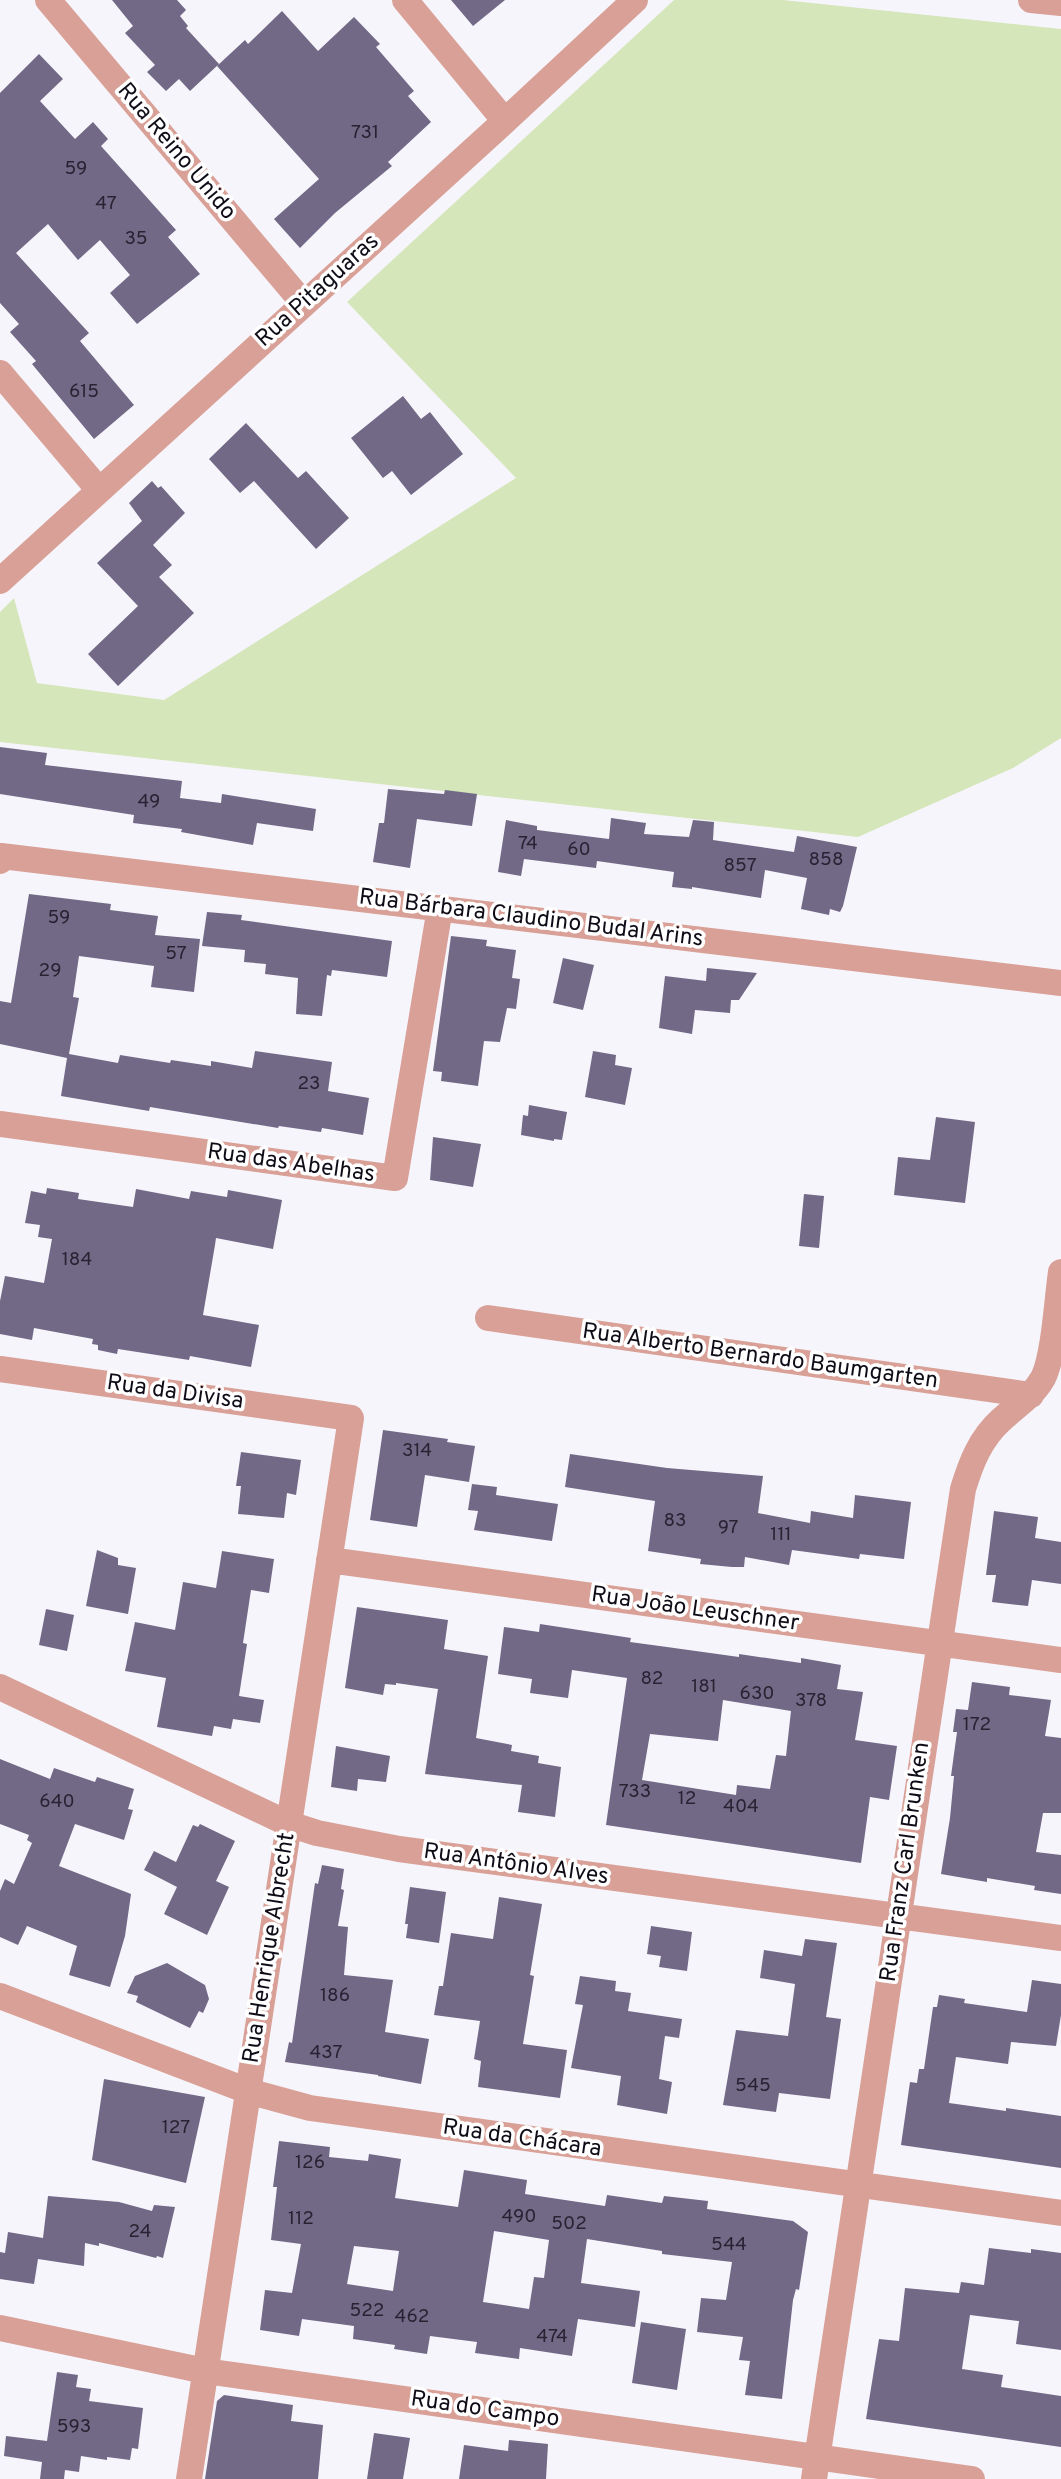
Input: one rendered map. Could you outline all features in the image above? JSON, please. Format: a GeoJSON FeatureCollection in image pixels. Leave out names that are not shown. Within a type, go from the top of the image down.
{"type":"FeatureCollection","features":[{"type":"Feature","properties":{"kind":"street","name":"Rua Reino Unido"},"geometry":{"type":"LineString","coordinates":[[48,0],[304,304]]}},
{"type":"Feature","properties":{"kind":"street"},"geometry":{"type":"LineString","coordinates":[[405,0],[505,121]]}},
{"type":"Feature","properties":{"kind":"street","name":"Rua Pitaguaras"},"geometry":{"type":"LineString","coordinates":[[0,581],[635,0]]}},
{"type":"Feature","properties":{"kind":"street"},"geometry":{"type":"LineString","coordinates":[[1031,0],[1061,3]]}},
{"type":"Feature","properties":{"kind":"street"},"geometry":{"type":"LineString","coordinates":[[0,373],[99,490]]}},
{"type":"Feature","properties":{"kind":"street","name":"Rua Bárbara Claudino Budal Arins"},"geometry":{"type":"LineString","coordinates":[[1,859],[440,908],[1061,983]]}},
{"type":"Feature","properties":{"kind":"street","name":"Rua das Abelhas"},"geometry":{"type":"LineString","coordinates":[[0,1124],[395,1178],[440,908]]}},
{"type":"Feature","properties":{"kind":"street","name":"Rua Franz Carl Brunken"},"geometry":{"type":"LineString","coordinates":[[815,2468],[957,1518],[972,1461],[985,1437],[1031,1395],[1044,1377],[1061,1272]]}},
{"type":"Feature","properties":{"kind":"street","name":"Rua Alberto Bernardo Baumgarten"},"geometry":{"type":"LineString","coordinates":[[488,1318],[1031,1395]]}},
{"type":"Feature","properties":{"kind":"street","name":"Rua da Divisa"},"geometry":{"type":"LineString","coordinates":[[0,1369],[351,1418]]}},
{"type":"Feature","properties":{"kind":"street","name":"Rua Henrique Albrecht"},"geometry":{"type":"LineString","coordinates":[[189,2479],[351,1418]]}},
{"type":"Feature","properties":{"kind":"street","name":"Rua João Leuschner"},"geometry":{"type":"LineString","coordinates":[[329,1560],[1061,1660]]}},
{"type":"Feature","properties":{"kind":"street","name":"Rua Antônio Alves"},"geometry":{"type":"LineString","coordinates":[[0,1687],[289,1824],[317,1833],[399,1849],[1061,1938]]}},
{"type":"Feature","properties":{"kind":"street","name":"Rua da Chácara"},"geometry":{"type":"LineString","coordinates":[[0,1996],[248,2091],[310,2108],[1061,2213]]}},
{"type":"Feature","properties":{"kind":"street","name":"Rua do Campo"},"geometry":{"type":"LineString","coordinates":[[0,2328],[205,2371],[815,2468],[972,2479]]}},
{"type":"Feature","properties":{"kind":"green space"},"geometry":{"type":"Polygon","coordinates":[[[674,0],[783,0],[1061,29],[1061,738],[1013,768],[858,837],[0,742],[0,612],[14,598],[37,683],[164,700],[516,478],[347,302],[674,0]]]}},
{"type":"Feature","properties":{"kind":"building"},"geometry":{"type":"Polygon","coordinates":[[[112,0],[177,0],[186,10],[180,16],[188,26],[186,28],[219,64],[190,91],[179,79],[166,91],[147,72],[155,65],[125,33],[133,26],[112,0]]]}},
{"type":"Feature","properties":{"kind":"building"},"geometry":{"type":"Polygon","coordinates":[[[451,0],[505,0],[473,26],[451,0]]]}},
{"type":"Feature","properties":{"kind":"building"},"geometry":{"type":"Polygon","coordinates":[[[282,11],[318,51],[354,17],[380,44],[376,47],[414,91],[408,96],[431,122],[388,162],[392,166],[335,213],[300,248],[274,219],[319,179],[217,66],[245,40],[248,44],[282,11]]]}},
{"type":"Feature","properties":{"kind":"building"},"geometry":{"type":"Polygon","coordinates":[[[39,54],[63,79],[40,101],[75,139],[93,122],[108,139],[101,146],[176,230],[168,237],[200,274],[137,324],[110,293],[130,275],[100,240],[78,260],[48,224],[16,253],[89,333],[80,341],[134,405],[94,439],[32,364],[36,361],[10,332],[19,324],[0,303],[0,93],[39,54]]]}},
{"type":"Feature","properties":{"kind":"building"},"geometry":{"type":"Polygon","coordinates":[[[403,396],[421,419],[430,412],[463,454],[411,495],[392,471],[383,478],[351,438],[403,396]]]}},
{"type":"Feature","properties":{"kind":"building"},"geometry":{"type":"Polygon","coordinates":[[[246,423],[298,478],[306,471],[349,518],[316,549],[254,481],[240,493],[209,459],[246,423]]]}},
{"type":"Feature","properties":{"kind":"building"},"geometry":{"type":"Polygon","coordinates":[[[152,481],[158,488],[161,486],[185,513],[153,545],[172,565],[159,577],[194,613],[118,686],[88,654],[138,606],[97,563],[142,521],[129,503],[152,481]]]}},
{"type":"Feature","properties":{"kind":"building"},"geometry":{"type":"Polygon","coordinates":[[[0,747],[47,753],[45,765],[182,781],[180,798],[221,803],[222,794],[316,809],[313,831],[257,823],[253,845],[181,832],[182,829],[133,823],[134,815],[0,794],[0,747]]]}},
{"type":"Feature","properties":{"kind":"building"},"geometry":{"type":"Polygon","coordinates":[[[388,789],[444,794],[445,790],[477,794],[472,826],[417,819],[410,868],[373,862],[379,823],[384,823],[388,789]]]}},
{"type":"Feature","properties":{"kind":"building"},"geometry":{"type":"Polygon","coordinates":[[[611,818],[646,823],[644,834],[689,837],[693,820],[714,822],[713,840],[794,852],[797,836],[857,847],[843,906],[840,912],[830,909],[829,915],[801,909],[807,878],[765,870],[761,898],[692,887],[672,887],[674,872],[597,861],[596,868],[524,859],[521,876],[498,872],[506,820],[537,826],[537,830],[609,839],[611,818]]]}},
{"type":"Feature","properties":{"kind":"building"},"geometry":{"type":"Polygon","coordinates":[[[29,894],[111,904],[110,910],[158,916],[155,935],[200,939],[194,992],[151,987],[154,966],[79,956],[73,997],[79,998],[69,1054],[118,1063],[120,1055],[170,1063],[171,1060],[211,1066],[211,1061],[252,1068],[255,1051],[332,1062],[328,1091],[369,1098],[363,1135],[322,1128],[321,1132],[278,1128],[150,1107],[149,1111],[61,1096],[67,1058],[0,1044],[0,1001],[11,1003],[29,894]]]}},
{"type":"Feature","properties":{"kind":"building"},"geometry":{"type":"Polygon","coordinates":[[[207,912],[242,915],[241,920],[392,941],[387,977],[332,970],[331,976],[327,975],[322,1016],[296,1014],[298,978],[265,974],[266,964],[244,962],[245,950],[202,946],[207,912]]]}},
{"type":"Feature","properties":{"kind":"building"},"geometry":{"type":"Polygon","coordinates":[[[451,936],[487,940],[486,946],[516,950],[512,978],[520,979],[516,1009],[507,1008],[500,1042],[484,1041],[478,1086],[441,1081],[442,1072],[433,1071],[451,936]]]}},
{"type":"Feature","properties":{"kind":"building"},"geometry":{"type":"Polygon","coordinates":[[[563,958],[594,965],[583,1010],[553,1003],[563,958]]]}},
{"type":"Feature","properties":{"kind":"building"},"geometry":{"type":"Polygon","coordinates":[[[707,968],[757,973],[739,1000],[731,1000],[730,1013],[695,1010],[692,1034],[659,1028],[665,976],[706,981],[707,968]]]}},
{"type":"Feature","properties":{"kind":"building"},"geometry":{"type":"Polygon","coordinates":[[[593,1051],[616,1055],[615,1065],[632,1068],[625,1105],[585,1097],[593,1051]]]}},
{"type":"Feature","properties":{"kind":"building"},"geometry":{"type":"Polygon","coordinates":[[[529,1105],[567,1112],[562,1140],[521,1135],[523,1115],[528,1116],[529,1105]]]}},
{"type":"Feature","properties":{"kind":"building"},"geometry":{"type":"Polygon","coordinates":[[[936,1117],[975,1122],[965,1203],[894,1195],[898,1157],[930,1160],[936,1117]]]}},
{"type":"Feature","properties":{"kind":"building"},"geometry":{"type":"Polygon","coordinates":[[[433,1137],[481,1144],[473,1187],[430,1180],[433,1137]]]}},
{"type":"Feature","properties":{"kind":"building"},"geometry":{"type":"Polygon","coordinates":[[[47,1188],[79,1193],[78,1199],[133,1207],[136,1189],[189,1199],[191,1191],[227,1197],[228,1190],[282,1200],[273,1249],[216,1238],[203,1315],[259,1325],[251,1367],[190,1356],[189,1360],[118,1349],[117,1354],[98,1350],[98,1345],[92,1344],[93,1339],[34,1328],[32,1340],[0,1334],[0,1301],[5,1276],[44,1283],[52,1239],[38,1237],[40,1225],[25,1223],[31,1191],[46,1194],[47,1188]]]}},
{"type":"Feature","properties":{"kind":"building"},"geometry":{"type":"Polygon","coordinates":[[[804,1194],[824,1196],[819,1248],[799,1246],[804,1194]]]}},
{"type":"Feature","properties":{"kind":"building"},"geometry":{"type":"Polygon","coordinates":[[[383,1430],[448,1439],[447,1442],[475,1446],[469,1482],[425,1475],[417,1527],[370,1520],[383,1430]]]}},
{"type":"Feature","properties":{"kind":"building"},"geometry":{"type":"Polygon","coordinates":[[[241,1452],[301,1460],[296,1495],[287,1493],[284,1518],[238,1514],[241,1486],[236,1486],[241,1452]]]}},
{"type":"Feature","properties":{"kind":"building"},"geometry":{"type":"Polygon","coordinates":[[[570,1454],[667,1468],[763,1476],[758,1513],[810,1523],[811,1511],[853,1518],[855,1495],[911,1502],[904,1559],[860,1554],[859,1559],[792,1550],[789,1565],[745,1557],[744,1567],[732,1567],[700,1564],[701,1559],[648,1551],[655,1501],[565,1487],[570,1454]]]}},
{"type":"Feature","properties":{"kind":"building"},"geometry":{"type":"Polygon","coordinates":[[[472,1484],[497,1487],[496,1495],[558,1504],[552,1541],[474,1530],[478,1511],[468,1510],[472,1484]]]}},
{"type":"Feature","properties":{"kind":"building"},"geometry":{"type":"Polygon","coordinates":[[[994,1511],[1038,1517],[1035,1538],[1061,1542],[1061,1584],[1032,1580],[1028,1606],[992,1602],[996,1575],[986,1575],[994,1511]]]}},
{"type":"Feature","properties":{"kind":"building"},"geometry":{"type":"Polygon","coordinates":[[[97,1550],[118,1558],[118,1565],[136,1568],[128,1614],[86,1606],[97,1550]]]}},
{"type":"Feature","properties":{"kind":"building"},"geometry":{"type":"Polygon","coordinates":[[[222,1551],[274,1559],[269,1593],[251,1590],[243,1643],[247,1644],[239,1696],[264,1700],[260,1723],[233,1719],[231,1729],[214,1726],[212,1736],[157,1727],[166,1678],[125,1671],[135,1622],[175,1630],[183,1582],[216,1588],[222,1551]]]}},
{"type":"Feature","properties":{"kind":"building"},"geometry":{"type":"Polygon","coordinates":[[[357,1607],[448,1620],[444,1649],[488,1656],[476,1738],[512,1745],[511,1751],[539,1756],[538,1763],[561,1767],[555,1817],[518,1812],[522,1785],[425,1774],[438,1689],[385,1684],[383,1695],[345,1688],[357,1607]]]}},
{"type":"Feature","properties":{"kind":"building"},"geometry":{"type":"Polygon","coordinates":[[[46,1609],[74,1615],[67,1651],[39,1645],[46,1609]]]}},
{"type":"Feature","properties":{"kind":"building"},"geometry":{"type":"Polygon","coordinates":[[[540,1624],[631,1638],[630,1642],[739,1657],[739,1654],[801,1663],[801,1658],[841,1665],[837,1689],[863,1692],[855,1740],[897,1746],[889,1800],[870,1797],[861,1863],[606,1825],[627,1678],[572,1670],[568,1698],[530,1693],[532,1679],[498,1674],[504,1627],[539,1632],[540,1624]],[[723,1700],[718,1741],[650,1734],[642,1780],[736,1795],[737,1785],[770,1789],[776,1755],[786,1756],[791,1711],[723,1700]]]}},
{"type":"Feature","properties":{"kind":"building"},"geometry":{"type":"Polygon","coordinates":[[[972,1682],[1010,1687],[1009,1695],[1051,1700],[1045,1736],[1061,1738],[1061,1813],[1043,1813],[1036,1852],[1061,1855],[1061,1894],[1034,1890],[1035,1886],[987,1878],[987,1882],[941,1874],[954,1776],[951,1776],[957,1732],[953,1732],[956,1709],[968,1710],[972,1682]]]}},
{"type":"Feature","properties":{"kind":"building"},"geometry":{"type":"Polygon","coordinates":[[[336,1746],[390,1756],[386,1782],[358,1779],[357,1791],[331,1787],[336,1746]]]}},
{"type":"Feature","properties":{"kind":"building"},"geometry":{"type":"Polygon","coordinates":[[[0,1759],[50,1779],[54,1768],[95,1782],[97,1777],[134,1789],[128,1809],[133,1810],[124,1840],[75,1824],[59,1866],[131,1894],[125,1936],[110,1987],[69,1975],[77,1946],[27,1926],[18,1945],[0,1937],[0,1891],[5,1879],[14,1884],[32,1843],[27,1840],[29,1835],[0,1824],[0,1759]]]}},
{"type":"Feature","properties":{"kind":"building"},"geometry":{"type":"Polygon","coordinates":[[[200,1824],[235,1841],[216,1881],[229,1887],[207,1935],[164,1914],[177,1887],[144,1870],[154,1851],[176,1862],[193,1825],[198,1827],[200,1824]]]}},
{"type":"Feature","properties":{"kind":"building"},"geometry":{"type":"Polygon","coordinates":[[[322,1865],[344,1869],[341,1889],[344,1890],[338,1926],[348,1927],[344,1975],[393,1980],[385,2032],[429,2039],[421,2084],[285,2062],[289,2042],[292,2043],[315,1883],[318,1884],[322,1865]]]}},
{"type":"Feature","properties":{"kind":"building"},"geometry":{"type":"Polygon","coordinates":[[[410,1887],[446,1892],[439,1943],[406,1938],[410,1887]]]}},
{"type":"Feature","properties":{"kind":"building"},"geometry":{"type":"Polygon","coordinates":[[[499,1897],[542,1904],[530,1975],[534,1976],[523,2044],[567,2050],[560,2098],[478,2087],[481,2061],[474,2059],[480,2021],[434,2015],[439,1986],[443,1986],[451,1933],[493,1939],[499,1897]]]}},
{"type":"Feature","properties":{"kind":"building"},"geometry":{"type":"Polygon","coordinates":[[[651,1926],[692,1932],[687,1971],[659,1967],[661,1956],[647,1954],[651,1926]]]}},
{"type":"Feature","properties":{"kind":"building"},"geometry":{"type":"Polygon","coordinates":[[[805,1939],[837,1943],[826,2017],[841,2019],[830,2099],[779,2093],[776,2112],[723,2105],[736,2030],[788,2036],[795,1984],[760,1978],[764,1950],[802,1956],[805,1939]]]}},
{"type":"Feature","properties":{"kind":"building"},"geometry":{"type":"Polygon","coordinates":[[[167,1963],[205,1985],[209,1999],[203,2013],[199,2011],[190,2028],[136,2002],[138,1996],[127,1993],[135,1976],[167,1963]]]}},
{"type":"Feature","properties":{"kind":"building"},"geometry":{"type":"Polygon","coordinates":[[[580,1976],[616,1981],[615,1991],[631,1993],[628,2011],[682,2019],[679,2038],[665,2036],[659,2079],[672,2082],[667,2114],[617,2105],[621,2076],[571,2068],[583,2005],[575,2004],[580,1976]]]}},
{"type":"Feature","properties":{"kind":"building"},"geometry":{"type":"Polygon","coordinates":[[[1032,1980],[1061,1984],[1061,2015],[1056,2046],[1011,2042],[1008,2064],[956,2057],[949,2103],[1061,2116],[1061,2168],[901,2145],[910,2082],[917,2083],[919,2069],[924,2069],[933,2007],[937,2007],[939,1995],[965,1999],[964,2003],[1027,2012],[1032,1980]]]}},
{"type":"Feature","properties":{"kind":"building"},"geometry":{"type":"Polygon","coordinates":[[[104,2079],[205,2097],[186,2183],[92,2160],[104,2079]]]}},
{"type":"Feature","properties":{"kind":"building"},"geometry":{"type":"Polygon","coordinates":[[[279,2141],[330,2147],[329,2157],[368,2161],[369,2154],[401,2159],[395,2198],[458,2207],[464,2170],[527,2180],[525,2194],[605,2206],[607,2195],[662,2203],[664,2196],[708,2201],[707,2209],[793,2221],[808,2232],[799,2290],[796,2289],[793,2300],[782,2399],[745,2395],[750,2361],[739,2360],[743,2337],[697,2332],[701,2298],[726,2300],[732,2262],[662,2254],[662,2251],[587,2239],[581,2283],[640,2291],[635,2327],[578,2319],[572,2356],[520,2348],[519,2359],[475,2353],[477,2342],[430,2336],[427,2354],[394,2349],[395,2345],[353,2339],[354,2326],[302,2319],[299,2336],[260,2330],[265,2290],[292,2293],[301,2244],[271,2240],[277,2187],[273,2187],[279,2141]],[[494,2231],[483,2302],[529,2309],[534,2277],[544,2278],[549,2240],[494,2231]],[[354,2246],[347,2284],[393,2291],[399,2251],[354,2246]]]}},
{"type":"Feature","properties":{"kind":"building"},"geometry":{"type":"Polygon","coordinates":[[[48,2196],[119,2202],[152,2211],[154,2205],[175,2207],[163,2258],[99,2243],[99,2246],[85,2243],[84,2266],[38,2259],[34,2284],[0,2279],[0,2252],[5,2253],[8,2232],[43,2238],[48,2196]]]}},
{"type":"Feature","properties":{"kind":"building"},"geometry":{"type":"Polygon","coordinates":[[[989,2248],[1061,2253],[1061,2350],[1016,2344],[1019,2321],[970,2315],[962,2369],[1003,2375],[1001,2387],[1061,2396],[1061,2447],[866,2419],[879,2339],[899,2341],[905,2288],[959,2293],[961,2282],[984,2285],[989,2248]]]}},
{"type":"Feature","properties":{"kind":"building"},"geometry":{"type":"Polygon","coordinates":[[[641,2322],[686,2329],[677,2390],[632,2383],[641,2322]]]}},
{"type":"Feature","properties":{"kind":"building"},"geometry":{"type":"Polygon","coordinates":[[[57,2372],[78,2375],[76,2387],[91,2389],[89,2401],[143,2408],[138,2449],[132,2448],[130,2460],[81,2456],[79,2472],[65,2470],[64,2479],[40,2479],[42,2462],[4,2456],[6,2436],[47,2441],[57,2372]]]}},
{"type":"Feature","properties":{"kind":"building"},"geometry":{"type":"Polygon","coordinates":[[[224,2395],[293,2405],[291,2421],[323,2425],[318,2479],[205,2479],[217,2401],[224,2395]]]}},
{"type":"Feature","properties":{"kind":"building"},"geometry":{"type":"Polygon","coordinates":[[[374,2433],[410,2438],[403,2479],[367,2479],[374,2433]]]}},
{"type":"Feature","properties":{"kind":"building"},"geometry":{"type":"Polygon","coordinates":[[[509,2440],[548,2444],[546,2479],[459,2479],[464,2445],[508,2451],[509,2440]]]}}]}
